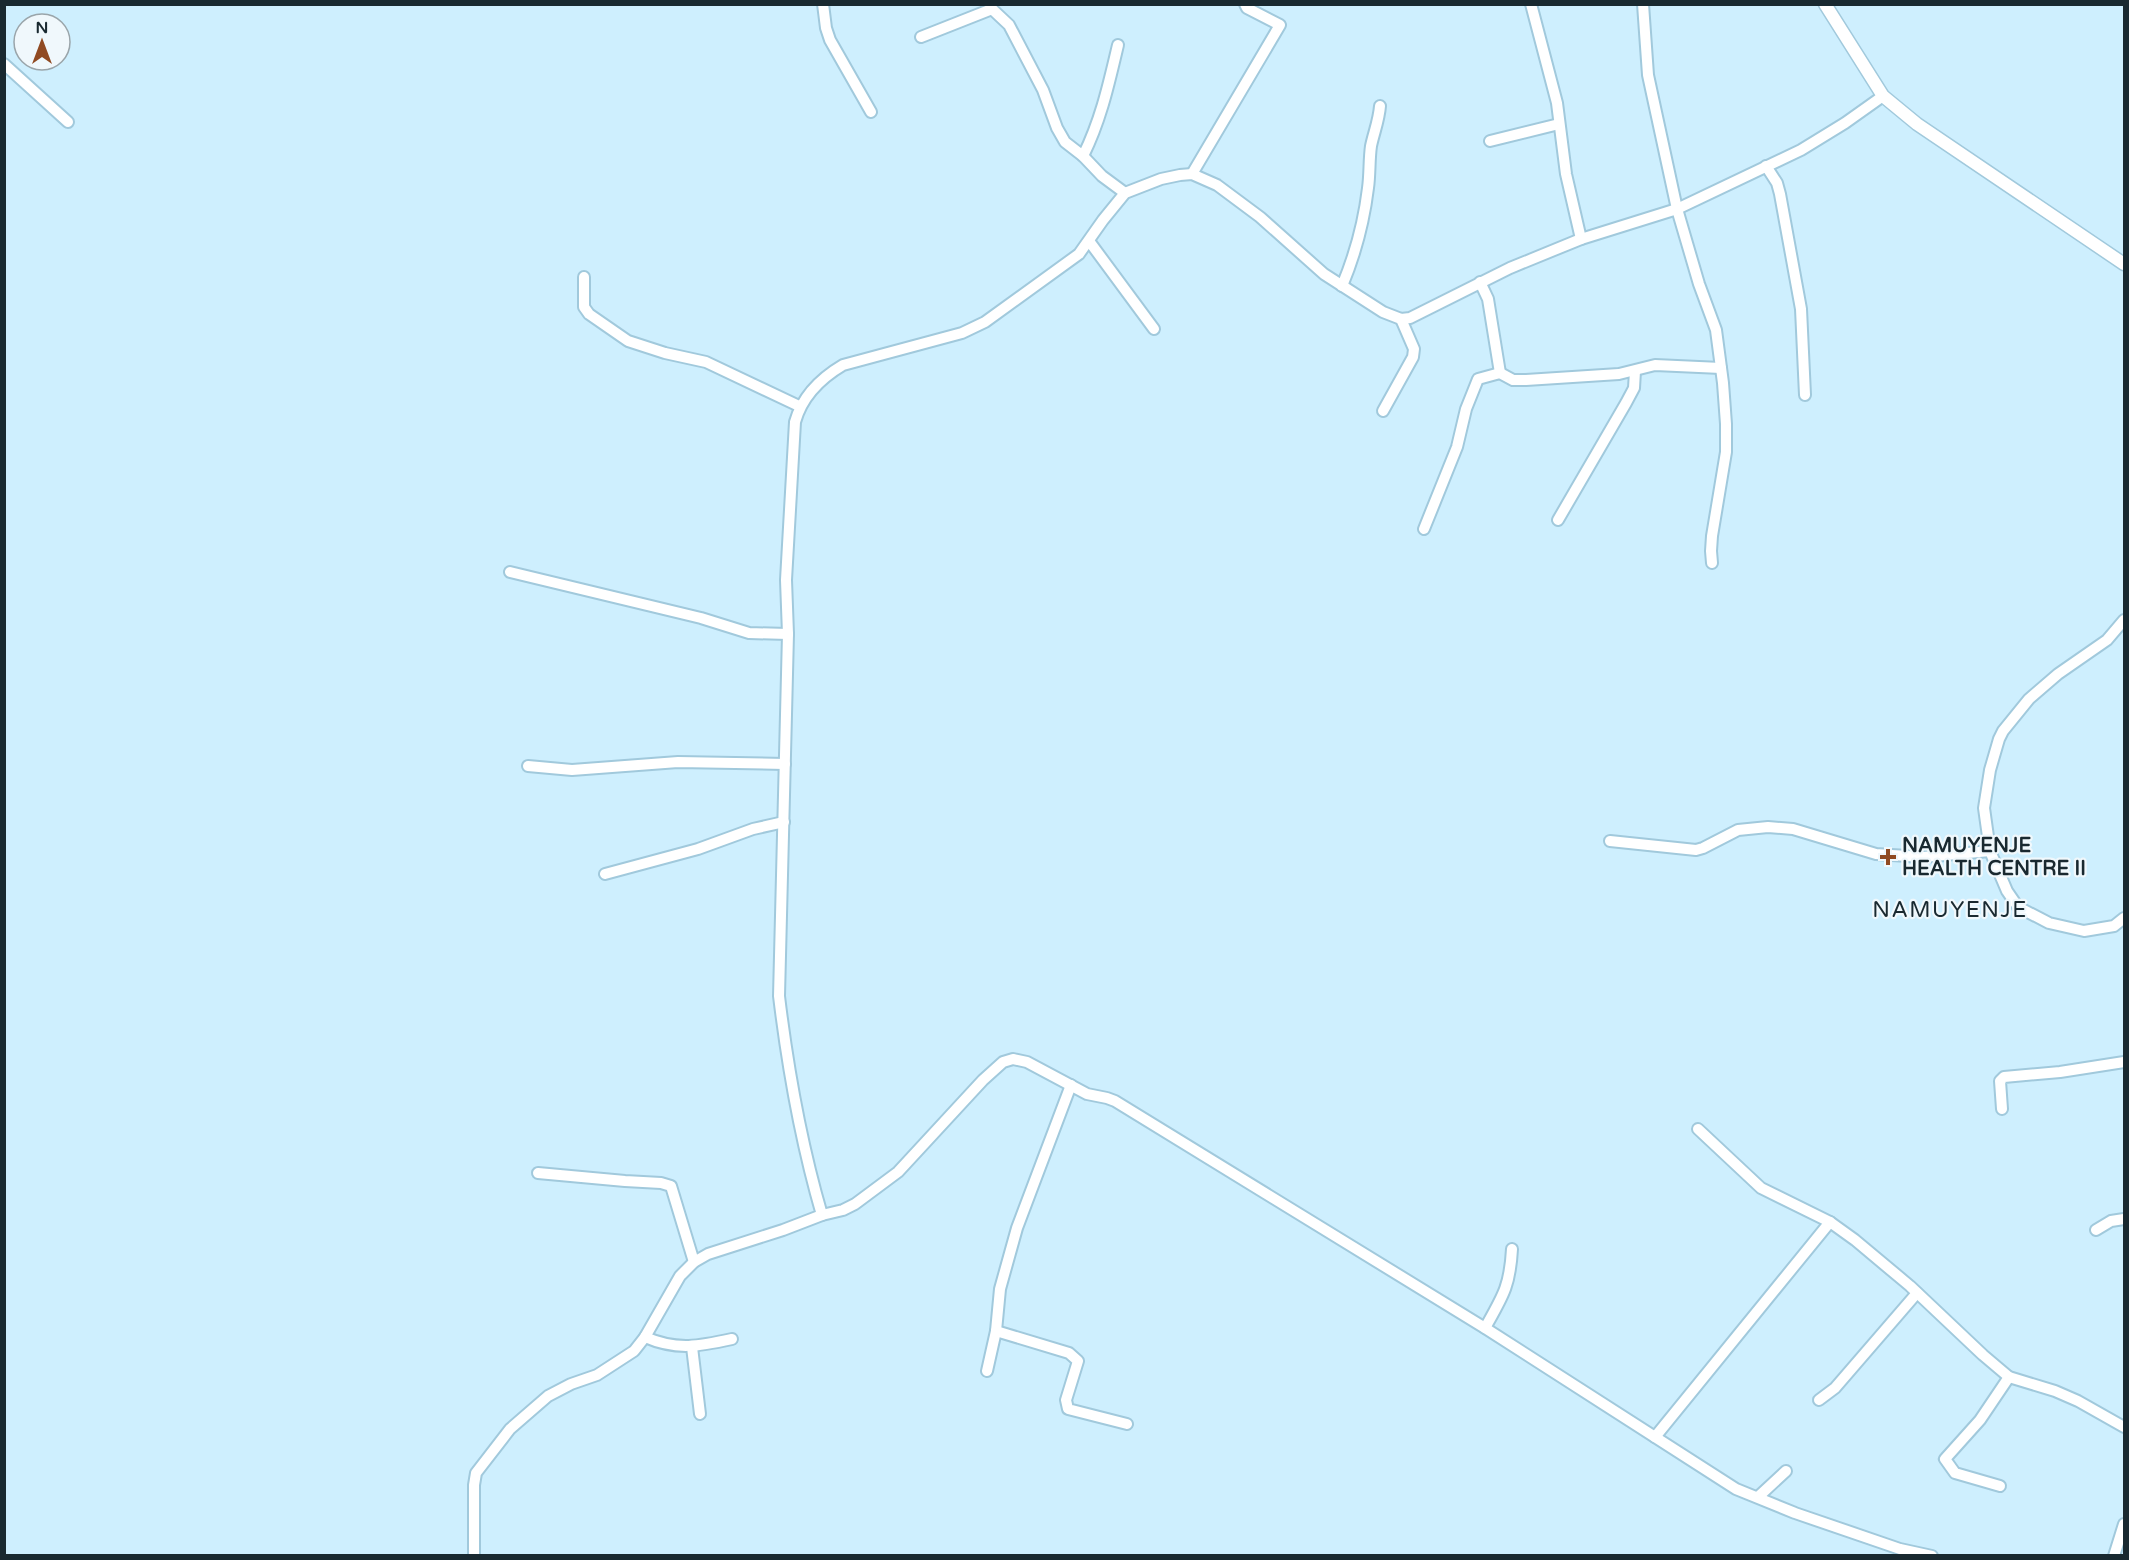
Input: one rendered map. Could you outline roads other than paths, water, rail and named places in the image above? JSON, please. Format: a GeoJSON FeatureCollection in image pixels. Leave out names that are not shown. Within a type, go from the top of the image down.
{"type":"FeatureCollection","features":[{"type":"Feature","properties":{"kind":"street"},"geometry":{"type":"LineString","coordinates":[[824,4],[826,28],[830,40],[871,112]]}},
{"type":"Feature","properties":{"kind":"street"},"geometry":{"type":"LineString","coordinates":[[1192,174],[1280,25],[1247,8],[1245,4]]}},
{"type":"Feature","properties":{"kind":"street"},"geometry":{"type":"LineString","coordinates":[[1531,4],[1557,103],[1572,208],[1581,239]]}},
{"type":"Feature","properties":{"kind":"street"},"geometry":{"type":"LineString","coordinates":[[1643,4],[1648,75],[1677,209],[1699,284],[1716,330],[1721,368],[1726,452],[1712,536],[1712,563]]}},
{"type":"Feature","properties":{"kind":"street"},"geometry":{"type":"LineString","coordinates":[[1825,4],[1883,96],[1917,124],[2124,264]]}},
{"type":"Feature","properties":{"kind":"street"},"geometry":{"type":"LineString","coordinates":[[921,37],[991,7],[1009,25],[1065,142],[1083,156],[1102,176],[1125,193]]}},
{"type":"Feature","properties":{"kind":"street"},"geometry":{"type":"LineString","coordinates":[[1083,156],[1096,131],[1118,45]]}},
{"type":"Feature","properties":{"kind":"street"},"geometry":{"type":"LineString","coordinates":[[4,64],[68,122]]}},
{"type":"Feature","properties":{"kind":"street"},"geometry":{"type":"LineString","coordinates":[[822,1215],[800,1126],[779,996],[788,634],[786,580],[795,422],[799,406],[826,375],[843,365],[962,333],[985,322],[1079,254],[1115,203],[1125,193],[1161,179],[1192,174],[1217,185],[1260,217],[1324,274],[1383,312],[1401,319],[1419,315],[1509,268],[1581,239],[1677,209],[1801,150],[1883,96]]}},
{"type":"Feature","properties":{"kind":"street"},"geometry":{"type":"LineString","coordinates":[[1342,286],[1351,265],[1360,228],[1368,190],[1371,145],[1379,121],[1380,106]]}},
{"type":"Feature","properties":{"kind":"street"},"geometry":{"type":"LineString","coordinates":[[1490,141],[1559,124]]}},
{"type":"Feature","properties":{"kind":"street"},"geometry":{"type":"LineString","coordinates":[[1766,166],[1777,183],[1796,276],[1805,395]]}},
{"type":"Feature","properties":{"kind":"street"},"geometry":{"type":"LineString","coordinates":[[1089,241],[1154,328]]}},
{"type":"Feature","properties":{"kind":"street"},"geometry":{"type":"LineString","coordinates":[[584,277],[584,308],[589,314],[628,341],[665,353],[706,362],[799,406]]}},
{"type":"Feature","properties":{"kind":"street"},"geometry":{"type":"LineString","coordinates":[[1480,282],[1488,299],[1500,373]]}},
{"type":"Feature","properties":{"kind":"street"},"geometry":{"type":"LineString","coordinates":[[1383,411],[1413,357],[1414,349],[1401,319]]}},
{"type":"Feature","properties":{"kind":"street"},"geometry":{"type":"LineString","coordinates":[[1424,529],[1457,447],[1466,409],[1478,380],[1500,373],[1513,380],[1526,380],[1635,371],[1655,365],[1721,368]]}},
{"type":"Feature","properties":{"kind":"street"},"geometry":{"type":"LineString","coordinates":[[1558,520],[1626,404],[1634,388],[1635,371]]}},
{"type":"Feature","properties":{"kind":"street"},"geometry":{"type":"LineString","coordinates":[[510,572],[701,618],[749,633],[788,634]]}},
{"type":"Feature","properties":{"kind":"street"},"geometry":{"type":"LineString","coordinates":[[2124,620],[2107,640],[2058,674],[2029,699],[1999,739],[1990,770],[1984,808],[1990,851],[2007,891],[2018,907],[2049,923],[2084,931],[2114,926],[2124,918]]}},
{"type":"Feature","properties":{"kind":"street"},"geometry":{"type":"LineString","coordinates":[[528,766],[572,770],[678,762],[785,764]]}},
{"type":"Feature","properties":{"kind":"street"},"geometry":{"type":"LineString","coordinates":[[605,874],[698,849],[753,829],[784,822]]}},
{"type":"Feature","properties":{"kind":"street"},"geometry":{"type":"LineString","coordinates":[[1610,841],[1696,850],[1713,844],[1738,830],[1768,827],[1793,829],[1876,854],[1923,857],[1990,851]]}},
{"type":"Feature","properties":{"kind":"street"},"geometry":{"type":"LineString","coordinates":[[474,1556],[476,1473],[510,1429],[548,1396],[571,1384],[597,1375],[634,1351],[645,1337],[680,1276],[694,1262],[708,1254],[843,1210],[855,1204],[898,1172],[983,1080],[1003,1062],[1013,1059],[1027,1062],[1087,1094],[1115,1101],[1485,1328],[1736,1489],[1795,1513],[1900,1549],[1932,1556]]}},
{"type":"Feature","properties":{"kind":"street"},"geometry":{"type":"LineString","coordinates":[[2002,1109],[2000,1081],[2004,1077],[2060,1072],[2124,1062]]}},
{"type":"Feature","properties":{"kind":"street"},"geometry":{"type":"LineString","coordinates":[[987,1371],[996,1331],[1000,1289],[1017,1228],[1071,1084]]}},
{"type":"Feature","properties":{"kind":"street"},"geometry":{"type":"LineString","coordinates":[[1698,1129],[1761,1188],[1830,1222],[1855,1240],[2009,1377],[2070,1398],[2124,1427]]}},
{"type":"Feature","properties":{"kind":"street"},"geometry":{"type":"LineString","coordinates":[[538,1173],[661,1183],[671,1186],[694,1262]]}},
{"type":"Feature","properties":{"kind":"street"},"geometry":{"type":"LineString","coordinates":[[2096,1230],[2111,1221],[2124,1219]]}},
{"type":"Feature","properties":{"kind":"street"},"geometry":{"type":"LineString","coordinates":[[1656,1437],[1830,1222]]}},
{"type":"Feature","properties":{"kind":"street"},"geometry":{"type":"LineString","coordinates":[[1485,1328],[1506,1292],[1511,1272],[1512,1249]]}},
{"type":"Feature","properties":{"kind":"street"},"geometry":{"type":"LineString","coordinates":[[1819,1400],[1835,1388],[1917,1293]]}},
{"type":"Feature","properties":{"kind":"street"},"geometry":{"type":"LineString","coordinates":[[996,1331],[1069,1353],[1078,1361],[1066,1400],[1068,1409],[1127,1424]]}},
{"type":"Feature","properties":{"kind":"street"},"geometry":{"type":"LineString","coordinates":[[645,1337],[669,1344],[692,1347],[732,1339]]}},
{"type":"Feature","properties":{"kind":"street"},"geometry":{"type":"LineString","coordinates":[[692,1347],[700,1414]]}},
{"type":"Feature","properties":{"kind":"street"},"geometry":{"type":"LineString","coordinates":[[2000,1486],[1955,1473],[1945,1460],[1980,1420],[2009,1377]]}},
{"type":"Feature","properties":{"kind":"street"},"geometry":{"type":"LineString","coordinates":[[1758,1497],[1786,1471]]}},
{"type":"Feature","properties":{"kind":"street"},"geometry":{"type":"LineString","coordinates":[[2114,1556],[2124,1524]]}},
{"type":"Feature","properties":{"kind":"place","name":"NAMUYENJE HEALTH CENTRE II"},"geometry":{"type":"Point","coordinates":[1888,857]}},
{"type":"Feature","properties":{"kind":"district","name":"NAMUYENJE"},"geometry":{"type":"Point","coordinates":[1950,910]}}]}
